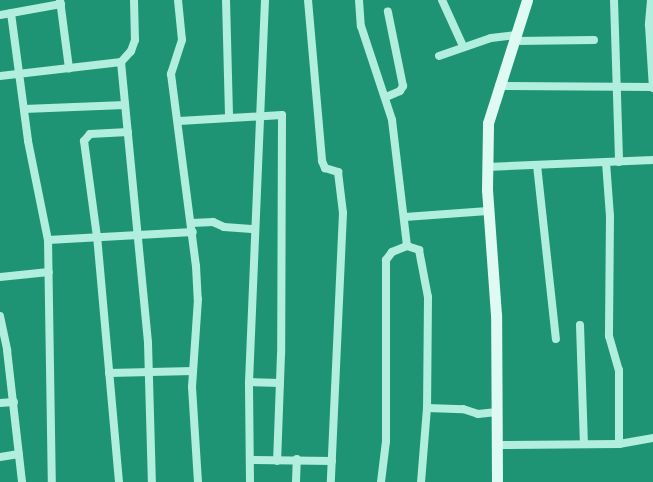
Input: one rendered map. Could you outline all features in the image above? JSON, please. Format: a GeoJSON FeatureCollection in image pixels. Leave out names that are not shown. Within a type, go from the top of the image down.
{"type":"FeatureCollection","features":[{"type":"Feature","properties":{"kind":"street"},"geometry":{"type":"LineString","coordinates":[[0,76],[121,62],[132,51],[136,40],[134,0]]}},
{"type":"Feature","properties":{"kind":"street"},"geometry":{"type":"LineString","coordinates":[[178,0],[181,45],[171,74],[192,223],[198,299],[193,371],[198,482]]}},
{"type":"Feature","properties":{"kind":"street"},"geometry":{"type":"LineString","coordinates":[[226,0],[229,118]]}},
{"type":"Feature","properties":{"kind":"street"},"geometry":{"type":"LineString","coordinates":[[250,482],[249,382],[261,116],[264,0]]}},
{"type":"Feature","properties":{"kind":"street"},"geometry":{"type":"LineString","coordinates":[[308,0],[322,161],[326,168],[338,172],[343,213],[331,482]]}},
{"type":"Feature","properties":{"kind":"street"},"geometry":{"type":"LineString","coordinates":[[359,0],[360,26],[368,52],[386,97],[405,217],[407,246]]}},
{"type":"Feature","properties":{"kind":"street"},"geometry":{"type":"LineString","coordinates":[[442,0],[463,46]]}},
{"type":"Feature","properties":{"kind":"street"},"geometry":{"type":"LineString","coordinates":[[498,482],[496,315],[488,211],[488,123],[527,0]]}},
{"type":"Feature","properties":{"kind":"street"},"geometry":{"type":"LineString","coordinates":[[614,0],[620,162]]}},
{"type":"Feature","properties":{"kind":"street"},"geometry":{"type":"LineString","coordinates":[[499,86],[653,88],[649,25],[651,0]]}},
{"type":"Feature","properties":{"kind":"street"},"geometry":{"type":"LineString","coordinates":[[0,15],[61,2],[69,68]]}},
{"type":"Feature","properties":{"kind":"street"},"geometry":{"type":"LineString","coordinates":[[386,97],[400,91],[403,86],[388,12]]}},
{"type":"Feature","properties":{"kind":"street"},"geometry":{"type":"LineString","coordinates":[[11,13],[24,109],[48,240],[50,272],[52,482]]}},
{"type":"Feature","properties":{"kind":"street"},"geometry":{"type":"LineString","coordinates":[[439,56],[463,46],[491,38],[594,40]]}},
{"type":"Feature","properties":{"kind":"street"},"geometry":{"type":"LineString","coordinates":[[121,62],[139,235],[150,373],[152,482]]}},
{"type":"Feature","properties":{"kind":"street"},"geometry":{"type":"LineString","coordinates":[[24,109],[125,105]]}},
{"type":"Feature","properties":{"kind":"street"},"geometry":{"type":"LineString","coordinates":[[178,121],[282,115],[280,383],[277,461]]}},
{"type":"Feature","properties":{"kind":"street"},"geometry":{"type":"LineString","coordinates":[[118,482],[97,237],[84,141],[90,134],[128,132]]}},
{"type":"Feature","properties":{"kind":"street"},"geometry":{"type":"LineString","coordinates":[[487,167],[653,160]]}},
{"type":"Feature","properties":{"kind":"street"},"geometry":{"type":"LineString","coordinates":[[606,162],[610,216],[609,336],[619,370],[619,444]]}},
{"type":"Feature","properties":{"kind":"street"},"geometry":{"type":"LineString","coordinates":[[537,165],[556,339]]}},
{"type":"Feature","properties":{"kind":"street"},"geometry":{"type":"LineString","coordinates":[[405,217],[488,211]]}},
{"type":"Feature","properties":{"kind":"street"},"geometry":{"type":"LineString","coordinates":[[192,223],[213,222],[224,227],[255,229]]}},
{"type":"Feature","properties":{"kind":"street"},"geometry":{"type":"LineString","coordinates":[[48,240],[193,232]]}},
{"type":"Feature","properties":{"kind":"street"},"geometry":{"type":"LineString","coordinates":[[381,482],[386,442],[386,260],[392,252],[407,246],[415,247],[421,256],[428,297],[427,408],[421,482]]}},
{"type":"Feature","properties":{"kind":"street"},"geometry":{"type":"LineString","coordinates":[[0,277],[50,272]]}},
{"type":"Feature","properties":{"kind":"street"},"geometry":{"type":"LineString","coordinates":[[0,316],[4,351],[14,402],[22,482]]}},
{"type":"Feature","properties":{"kind":"street"},"geometry":{"type":"LineString","coordinates":[[580,325],[584,444]]}},
{"type":"Feature","properties":{"kind":"street"},"geometry":{"type":"LineString","coordinates":[[109,374],[193,371]]}},
{"type":"Feature","properties":{"kind":"street"},"geometry":{"type":"LineString","coordinates":[[249,382],[280,383]]}},
{"type":"Feature","properties":{"kind":"street"},"geometry":{"type":"LineString","coordinates":[[0,403],[14,402]]}},
{"type":"Feature","properties":{"kind":"street"},"geometry":{"type":"LineString","coordinates":[[427,408],[462,409],[478,414],[497,412]]}},
{"type":"Feature","properties":{"kind":"street"},"geometry":{"type":"LineString","coordinates":[[497,445],[619,444],[653,438]]}},
{"type":"Feature","properties":{"kind":"street"},"geometry":{"type":"LineString","coordinates":[[0,457],[19,454]]}},
{"type":"Feature","properties":{"kind":"street"},"geometry":{"type":"LineString","coordinates":[[250,460],[277,461],[297,459],[332,461]]}},
{"type":"Feature","properties":{"kind":"street"},"geometry":{"type":"LineString","coordinates":[[296,482],[297,459]]}}]}
